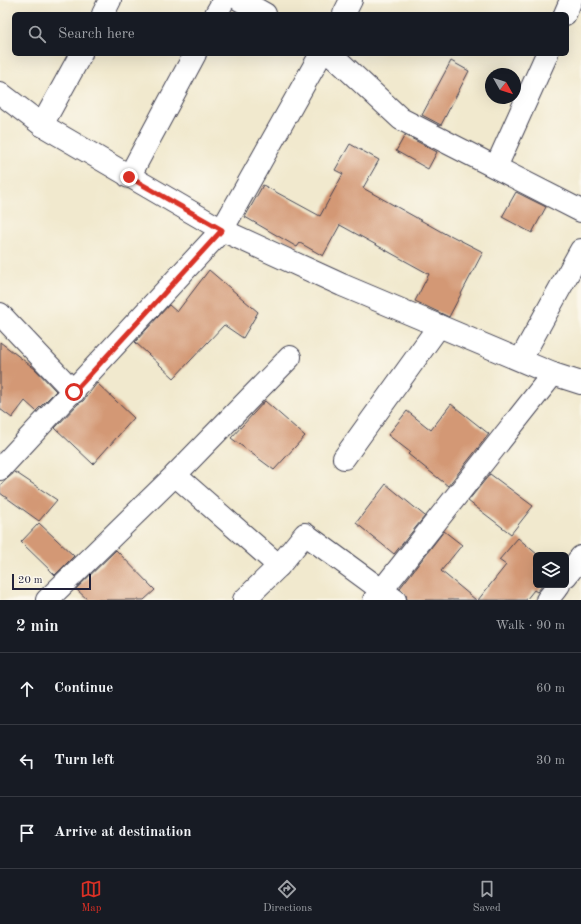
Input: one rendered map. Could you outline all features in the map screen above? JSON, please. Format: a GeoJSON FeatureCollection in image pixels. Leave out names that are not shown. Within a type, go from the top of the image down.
{"type":"FeatureCollection","features":[{"type":"Feature","properties":{"kind":"street"},"geometry":{"type":"LineString","coordinates":[[104,12],[110,0]]}},
{"type":"Feature","properties":{"kind":"street"},"geometry":{"type":"LineString","coordinates":[[217,12],[224,0]]}},
{"type":"Feature","properties":{"kind":"street"},"geometry":{"type":"LineString","coordinates":[[240,0],[261,12]]}},
{"type":"Feature","properties":{"kind":"street"},"geometry":{"type":"LineString","coordinates":[[345,12],[351,0]]}},
{"type":"Feature","properties":{"kind":"street"},"geometry":{"type":"LineString","coordinates":[[566,12],[571,0]]}},
{"type":"Feature","properties":{"kind":"street"},"geometry":{"type":"LineString","coordinates":[[42,125],[80,56]]}},
{"type":"Feature","properties":{"kind":"street"},"geometry":{"type":"LineString","coordinates":[[129,177],[194,56]]}},
{"type":"Feature","properties":{"kind":"street"},"geometry":{"type":"LineString","coordinates":[[0,469],[74,392],[222,230],[320,56]]}},
{"type":"Feature","properties":{"kind":"street"},"geometry":{"type":"LineString","coordinates":[[333,56],[402,119],[581,211]]}},
{"type":"Feature","properties":{"kind":"street"},"geometry":{"type":"LineString","coordinates":[[496,167],[546,56]]}},
{"type":"Feature","properties":{"kind":"street"},"geometry":{"type":"LineString","coordinates":[[0,93],[42,125],[222,230],[342,285],[553,374],[581,382]]}},
{"type":"Feature","properties":{"kind":"street"},"geometry":{"type":"LineString","coordinates":[[520,359],[581,250]]}},
{"type":"Feature","properties":{"kind":"street"},"geometry":{"type":"LineString","coordinates":[[0,314],[74,392]]}},
{"type":"Feature","properties":{"kind":"street"},"geometry":{"type":"LineString","coordinates":[[344,458],[439,326]]}},
{"type":"Feature","properties":{"kind":"street"},"geometry":{"type":"LineString","coordinates":[[47,600],[175,475],[290,357]]}},
{"type":"Feature","properties":{"kind":"street"},"geometry":{"type":"LineString","coordinates":[[244,600],[279,566],[305,534],[384,597],[553,374]]}},
{"type":"Feature","properties":{"kind":"street"},"geometry":{"type":"LineString","coordinates":[[175,475],[279,566]]}},
{"type":"Feature","properties":{"kind":"street"},"geometry":{"type":"LineString","coordinates":[[569,572],[581,557]]}},
{"type":"Feature","properties":{"kind":"street"},"geometry":{"type":"LineString","coordinates":[[548,600],[557,588]]}},
{"type":"Feature","properties":{"kind":"building"},"geometry":{"type":"Polygon","coordinates":[[[451,61],[469,71],[441,125],[422,115],[451,61]]]}},
{"type":"Feature","properties":{"kind":"building"},"geometry":{"type":"Polygon","coordinates":[[[405,135],[437,152],[428,169],[396,151],[405,135]]]}},
{"type":"Feature","properties":{"kind":"building"},"geometry":{"type":"Polygon","coordinates":[[[350,144],[379,160],[363,188],[449,236],[450,235],[483,252],[449,317],[415,301],[429,274],[340,225],[323,256],[300,243],[297,247],[245,217],[263,185],[320,216],[343,174],[335,170],[350,144]]]}},
{"type":"Feature","properties":{"kind":"building"},"geometry":{"type":"Polygon","coordinates":[[[516,192],[546,207],[532,233],[502,217],[516,192]]]}},
{"type":"Feature","properties":{"kind":"building"},"geometry":{"type":"Polygon","coordinates":[[[209,270],[258,312],[243,338],[224,325],[174,378],[135,342],[169,305],[177,312],[209,270]]]}},
{"type":"Feature","properties":{"kind":"building"},"geometry":{"type":"Polygon","coordinates":[[[0,342],[35,369],[56,391],[36,411],[25,401],[12,418],[0,409],[0,342]]]}},
{"type":"Feature","properties":{"kind":"building"},"geometry":{"type":"Polygon","coordinates":[[[97,383],[134,418],[93,464],[55,428],[78,404],[83,401],[97,383]]]}},
{"type":"Feature","properties":{"kind":"building"},"geometry":{"type":"Polygon","coordinates":[[[265,401],[305,436],[274,470],[231,438],[265,401]]]}},
{"type":"Feature","properties":{"kind":"building"},"geometry":{"type":"Polygon","coordinates":[[[451,404],[489,434],[448,486],[408,454],[410,452],[388,435],[407,411],[431,430],[451,404]]]}},
{"type":"Feature","properties":{"kind":"building"},"geometry":{"type":"Polygon","coordinates":[[[15,472],[57,500],[39,521],[0,493],[0,485],[15,472]]]}},
{"type":"Feature","properties":{"kind":"building"},"geometry":{"type":"Polygon","coordinates":[[[490,474],[533,506],[511,534],[468,501],[490,474]]]}},
{"type":"Feature","properties":{"kind":"building"},"geometry":{"type":"Polygon","coordinates":[[[386,484],[425,516],[394,554],[356,523],[386,484]]]}},
{"type":"Feature","properties":{"kind":"building"},"geometry":{"type":"Polygon","coordinates":[[[39,523],[74,556],[55,575],[21,542],[39,523]]]}},
{"type":"Feature","properties":{"kind":"building"},"geometry":{"type":"Polygon","coordinates":[[[444,531],[462,545],[441,571],[476,600],[407,600],[406,595],[400,588],[444,531]]]}},
{"type":"Feature","properties":{"kind":"building"},"geometry":{"type":"Polygon","coordinates":[[[518,538],[534,552],[533,552],[533,588],[540,588],[537,592],[534,590],[526,600],[478,600],[506,565],[499,560],[518,538]]]}},
{"type":"Feature","properties":{"kind":"building"},"geometry":{"type":"Polygon","coordinates":[[[116,550],[155,590],[144,600],[88,600],[76,589],[116,550]]]}},
{"type":"Feature","properties":{"kind":"route"},"geometry":{"type":"LineString","coordinates":[[74,392],[222,230],[129,177]]}}]}
